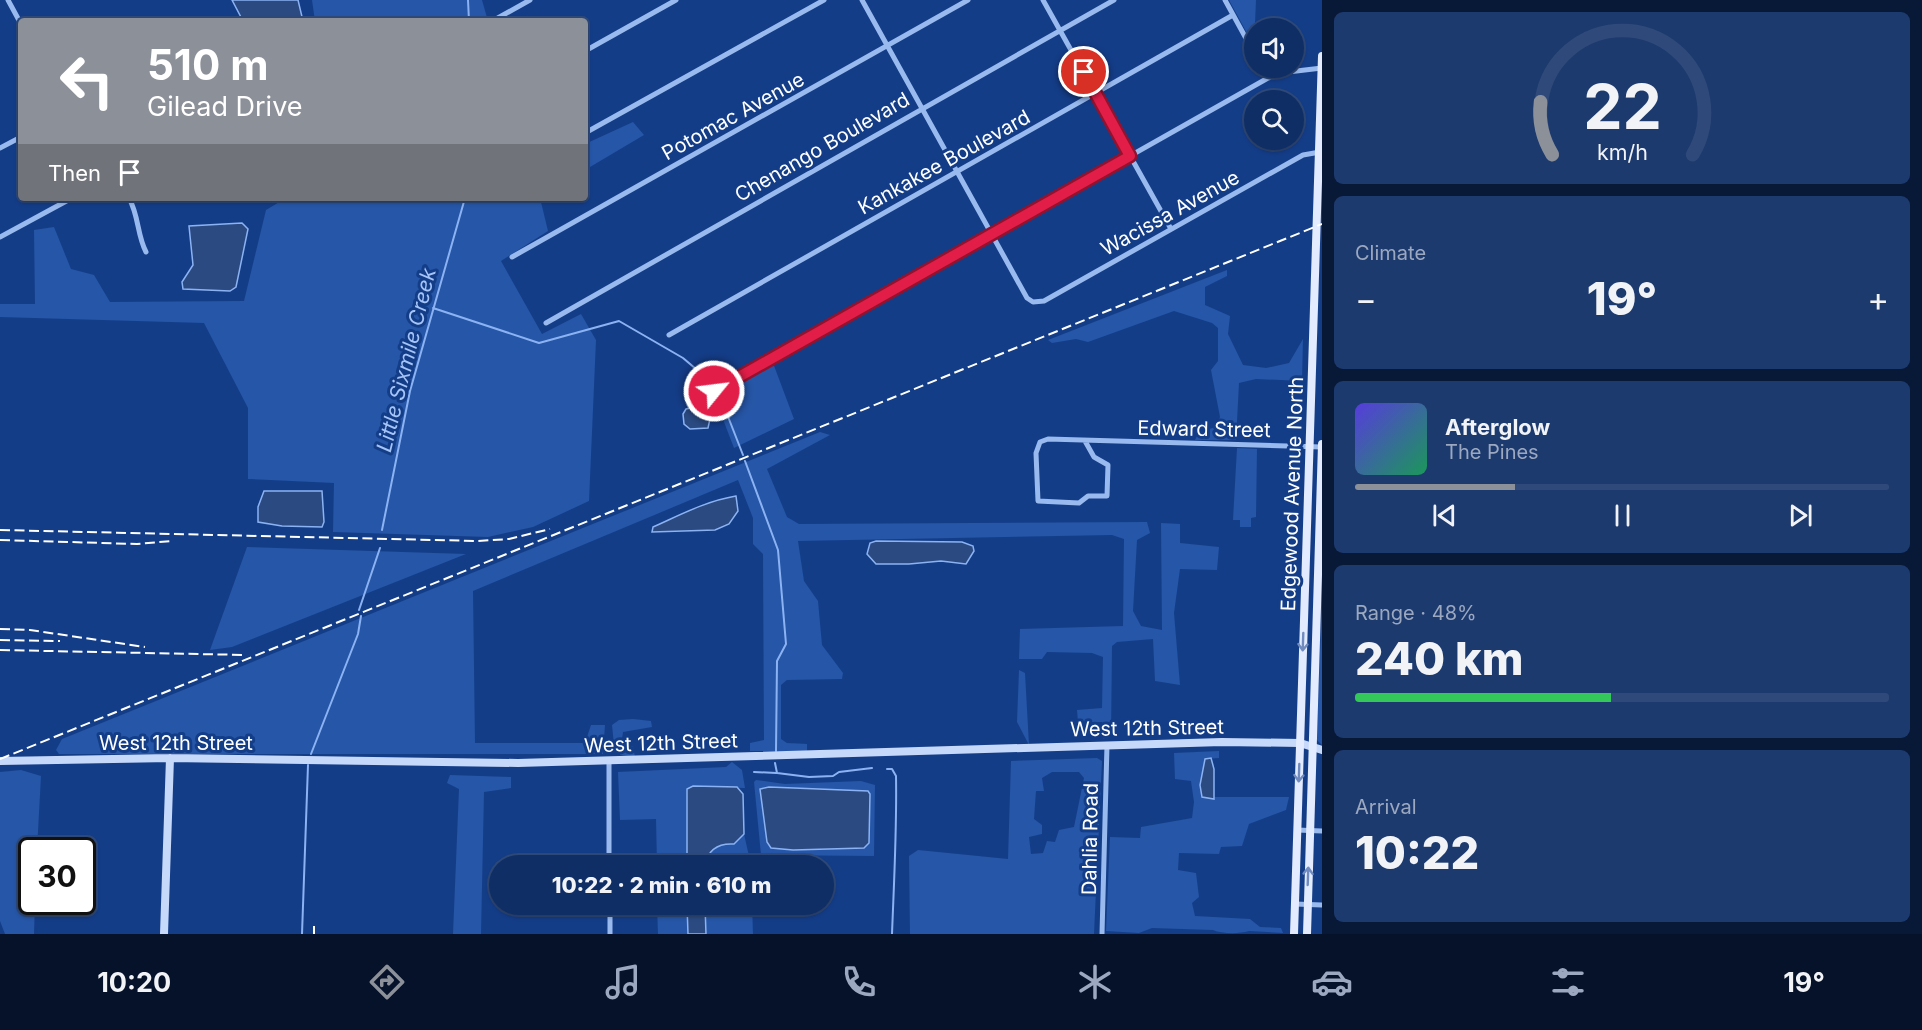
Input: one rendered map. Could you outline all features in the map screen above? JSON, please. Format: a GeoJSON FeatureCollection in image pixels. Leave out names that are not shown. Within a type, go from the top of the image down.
{"type":"FeatureCollection","features":[{"type":"Feature","properties":{"kind":"main road","name":"Edgewood Avenue North"},"geometry":{"type":"LineString","coordinates":[[1294,934],[1319,248],[1322,56]]}},
{"type":"Feature","properties":{"kind":"main road","name":"Edgewood Avenue North"},"geometry":{"type":"LineString","coordinates":[[1306,934],[1310,831],[1317,750],[1317,597],[1322,445]]}},
{"type":"Feature","properties":{"kind":"street"},"geometry":{"type":"LineString","coordinates":[[8,0],[18,18]]}},
{"type":"Feature","properties":{"kind":"street"},"geometry":{"type":"LineString","coordinates":[[498,18],[530,0]]}},
{"type":"Feature","properties":{"kind":"street"},"geometry":{"type":"LineString","coordinates":[[588,49],[676,0]]}},
{"type":"Feature","properties":{"kind":"street"},"geometry":{"type":"LineString","coordinates":[[588,131],[824,0]]}},
{"type":"Feature","properties":{"kind":"street"},"geometry":{"type":"LineString","coordinates":[[862,0],[992,235]]}},
{"type":"Feature","properties":{"kind":"street","name":"Potomac Avenue"},"geometry":{"type":"LineString","coordinates":[[512,258],[968,0]]}},
{"type":"Feature","properties":{"kind":"street"},"geometry":{"type":"LineString","coordinates":[[1043,0],[1172,228]]}},
{"type":"Feature","properties":{"kind":"street","name":"Chenango Boulevard"},"geometry":{"type":"LineString","coordinates":[[546,322],[1114,0]]}},
{"type":"Feature","properties":{"kind":"street"},"geometry":{"type":"LineString","coordinates":[[1224,0],[1244,35]]}},
{"type":"Feature","properties":{"kind":"street","name":"Kankakee Boulevard"},"geometry":{"type":"LineString","coordinates":[[669,335],[1233,15]]}},
{"type":"Feature","properties":{"kind":"street"},"geometry":{"type":"LineString","coordinates":[[1304,70],[1322,68]]}},
{"type":"Feature","properties":{"kind":"street"},"geometry":{"type":"LineString","coordinates":[[714,391],[1268,78]]}},
{"type":"Feature","properties":{"kind":"street"},"geometry":{"type":"LineString","coordinates":[[0,148],[18,139]]}},
{"type":"Feature","properties":{"kind":"street","name":"Wacissa Avenue"},"geometry":{"type":"LineString","coordinates":[[992,235],[1028,298],[1033,302],[1044,301],[1303,155],[1321,152]]}},
{"type":"Feature","properties":{"kind":"street"},"geometry":{"type":"LineString","coordinates":[[0,237],[66,201]]}},
{"type":"Feature","properties":{"kind":"street"},"geometry":{"type":"LineString","coordinates":[[131,201],[137,213],[140,240],[146,252]]}},
{"type":"Feature","properties":{"kind":"street","name":"Edward Street"},"geometry":{"type":"LineString","coordinates":[[1085,441],[1094,457],[1108,465],[1107,496],[1088,496],[1079,503],[1038,501],[1036,453],[1040,442],[1048,439],[1322,445]]}},
{"type":"Feature","properties":{"kind":"street"},"geometry":{"type":"LineString","coordinates":[[1305,596],[1317,597]]}},
{"type":"Feature","properties":{"kind":"street","name":"West 12th Street"},"geometry":{"type":"LineString","coordinates":[[0,761],[170,758],[518,763],[609,762],[1107,745],[1300,743],[1317,750]]}},
{"type":"Feature","properties":{"kind":"street","name":"Dahlia Road"},"geometry":{"type":"LineString","coordinates":[[1102,934],[1107,745]]}},
{"type":"Feature","properties":{"kind":"street"},"geometry":{"type":"LineString","coordinates":[[164,934],[170,758]]}},
{"type":"Feature","properties":{"kind":"street"},"geometry":{"type":"LineString","coordinates":[[609,762],[609,855]]}},
{"type":"Feature","properties":{"kind":"street"},"geometry":{"type":"LineString","coordinates":[[1297,830],[1322,831]]}},
{"type":"Feature","properties":{"kind":"street"},"geometry":{"type":"LineString","coordinates":[[1295,904],[1322,905]]}},
{"type":"Feature","properties":{"kind":"street"},"geometry":{"type":"LineString","coordinates":[[610,915],[610,934]]}},
{"type":"Feature","properties":{"kind":"shaded area"},"geometry":{"type":"Polygon","coordinates":[[[232,0],[298,0],[302,18],[241,18],[232,0]]]}},
{"type":"Feature","properties":{"kind":"shaded area"},"geometry":{"type":"Polygon","coordinates":[[[312,0],[482,0],[487,18],[315,18],[312,0]]]}},
{"type":"Feature","properties":{"kind":"shaded area"},"geometry":{"type":"Polygon","coordinates":[[[1229,0],[1256,0],[1255,18],[1244,18],[1244,28],[1229,0]]]}},
{"type":"Feature","properties":{"kind":"shaded area"},"geometry":{"type":"Polygon","coordinates":[[[633,122],[644,135],[588,168],[588,143],[633,122]]]}},
{"type":"Feature","properties":{"kind":"shaded area"},"geometry":{"type":"Polygon","coordinates":[[[281,201],[541,201],[548,231],[501,261],[542,334],[581,314],[596,340],[589,501],[533,527],[488,537],[333,532],[334,483],[248,479],[248,408],[204,323],[0,317],[0,304],[35,304],[34,230],[54,227],[71,269],[94,275],[110,302],[244,301],[266,210],[281,201]]]}},
{"type":"Feature","properties":{"kind":"shaded area"},"geometry":{"type":"Polygon","coordinates":[[[242,223],[248,229],[236,287],[230,291],[183,289],[182,282],[193,265],[189,226],[242,223]]]}},
{"type":"Feature","properties":{"kind":"shaded area"},"geometry":{"type":"Polygon","coordinates":[[[1227,270],[1227,276],[1205,287],[1205,305],[1230,316],[1228,334],[1243,365],[1266,368],[1289,363],[1303,339],[1302,381],[1256,379],[1239,383],[1236,440],[1195,440],[1199,432],[1216,427],[1220,417],[1211,370],[1218,361],[1218,328],[1212,323],[1174,311],[1088,342],[1076,339],[1052,343],[1048,340],[1227,270]]]}},
{"type":"Feature","properties":{"kind":"shaded area"},"geometry":{"type":"Polygon","coordinates":[[[773,363],[794,419],[734,448],[714,396],[773,363]]]}},
{"type":"Feature","properties":{"kind":"shaded area"},"geometry":{"type":"Polygon","coordinates":[[[703,405],[712,410],[708,428],[690,429],[684,424],[683,414],[686,409],[703,405]]]}},
{"type":"Feature","properties":{"kind":"shaded area"},"geometry":{"type":"Polygon","coordinates":[[[820,432],[830,435],[767,469],[787,517],[799,524],[1147,522],[1150,533],[1137,540],[1133,611],[1141,626],[1162,630],[1161,523],[1180,524],[1180,543],[1219,547],[1217,570],[1180,569],[1174,613],[1180,685],[1155,681],[1153,639],[1117,642],[1112,646],[1111,737],[1103,739],[1102,722],[1078,722],[1077,710],[1102,708],[1103,657],[1092,653],[1047,652],[1042,659],[1019,659],[1020,629],[1123,626],[1124,539],[1112,535],[798,541],[804,581],[818,601],[822,645],[843,673],[842,679],[787,680],[781,685],[781,739],[787,743],[807,744],[807,751],[750,751],[750,743],[764,740],[763,554],[753,544],[753,518],[738,480],[473,591],[475,743],[585,743],[591,725],[605,725],[603,754],[59,754],[56,750],[62,739],[820,432]]]}},
{"type":"Feature","properties":{"kind":"shaded area"},"geometry":{"type":"Polygon","coordinates":[[[1237,448],[1257,449],[1256,517],[1251,518],[1251,527],[1240,527],[1240,520],[1233,520],[1237,448]]]}},
{"type":"Feature","properties":{"kind":"shaded area"},"geometry":{"type":"Polygon","coordinates":[[[264,491],[322,491],[324,522],[322,527],[282,526],[258,522],[258,507],[264,491]]]}},
{"type":"Feature","properties":{"kind":"shaded area"},"geometry":{"type":"Polygon","coordinates":[[[736,496],[738,511],[729,524],[715,530],[652,532],[653,527],[693,509],[736,496]]]}},
{"type":"Feature","properties":{"kind":"shaded area"},"geometry":{"type":"Polygon","coordinates":[[[876,541],[962,542],[973,546],[974,551],[966,564],[941,561],[876,564],[867,554],[870,543],[876,541]]]}},
{"type":"Feature","properties":{"kind":"shaded area"},"geometry":{"type":"Polygon","coordinates":[[[247,547],[466,554],[232,647],[210,650],[247,547]]]}},
{"type":"Feature","properties":{"kind":"shaded area"},"geometry":{"type":"Polygon","coordinates":[[[1322,594],[1322,745],[1317,740],[1322,594]]]}},
{"type":"Feature","properties":{"kind":"shaded area"},"geometry":{"type":"Polygon","coordinates":[[[1019,670],[1025,673],[1029,745],[1017,722],[1019,670]]]}},
{"type":"Feature","properties":{"kind":"shaded area"},"geometry":{"type":"Polygon","coordinates":[[[619,720],[651,721],[652,727],[623,732],[622,739],[633,747],[635,757],[620,755],[620,745],[614,745],[612,725],[619,720]]]}},
{"type":"Feature","properties":{"kind":"shaded area"},"geometry":{"type":"Polygon","coordinates":[[[1219,751],[1219,758],[1205,759],[1203,797],[1289,797],[1286,810],[1249,824],[1242,846],[1221,847],[1219,854],[1179,853],[1178,870],[1196,873],[1199,897],[1192,903],[1195,916],[1250,919],[1260,927],[1281,928],[1283,933],[1249,931],[1231,933],[1213,930],[1152,928],[1139,933],[1106,931],[1110,837],[1140,838],[1141,827],[1192,818],[1194,802],[1191,781],[1175,779],[1174,753],[1219,751]]]}},
{"type":"Feature","properties":{"kind":"shaded area"},"geometry":{"type":"Polygon","coordinates":[[[1097,758],[1102,761],[1094,934],[910,934],[909,856],[918,850],[1008,859],[1011,761],[1097,758]],[[1052,772],[1042,778],[1044,791],[1036,791],[1034,819],[1042,825],[1042,834],[1029,837],[1031,854],[1043,853],[1047,841],[1055,842],[1059,830],[1074,827],[1084,778],[1079,772],[1052,772]]]}},
{"type":"Feature","properties":{"kind":"shaded area"},"geometry":{"type":"Polygon","coordinates":[[[1211,758],[1214,769],[1214,799],[1202,797],[1200,785],[1205,759],[1211,758]]]}},
{"type":"Feature","properties":{"kind":"shaded area"},"geometry":{"type":"Polygon","coordinates":[[[732,762],[742,770],[745,788],[689,787],[687,855],[657,855],[656,819],[620,820],[618,772],[726,767],[732,762]]]}},
{"type":"Feature","properties":{"kind":"shaded area"},"geometry":{"type":"Polygon","coordinates":[[[21,770],[41,776],[38,837],[18,837],[18,915],[35,915],[34,934],[5,934],[0,921],[0,772],[21,770]]]}},
{"type":"Feature","properties":{"kind":"shaded area"},"geometry":{"type":"Polygon","coordinates":[[[450,775],[511,777],[511,788],[484,792],[481,934],[453,934],[459,789],[447,783],[450,775]]]}},
{"type":"Feature","properties":{"kind":"shaded area"},"geometry":{"type":"Polygon","coordinates":[[[756,780],[785,784],[861,781],[875,785],[874,856],[761,855],[754,782],[756,780]],[[769,787],[761,788],[767,842],[771,848],[793,850],[864,848],[780,790],[769,787]]]}},
{"type":"Feature","properties":{"kind":"shaded area"},"geometry":{"type":"Polygon","coordinates":[[[693,786],[737,787],[743,794],[744,834],[734,844],[719,846],[709,855],[687,855],[687,789],[693,786]]]}},
{"type":"Feature","properties":{"kind":"shaded area"},"geometry":{"type":"Polygon","coordinates":[[[769,787],[868,791],[870,794],[869,843],[864,848],[793,850],[771,848],[767,842],[760,789],[769,787]]]}},
{"type":"Feature","properties":{"kind":"shaded area"},"geometry":{"type":"Polygon","coordinates":[[[744,834],[749,855],[710,855],[719,846],[734,844],[744,834]]]}},
{"type":"Feature","properties":{"kind":"shaded area"},"geometry":{"type":"Polygon","coordinates":[[[657,915],[687,915],[688,934],[658,934],[657,915]]]}},
{"type":"Feature","properties":{"kind":"shaded area"},"geometry":{"type":"Polygon","coordinates":[[[687,915],[705,915],[706,934],[688,934],[687,915]]]}},
{"type":"Feature","properties":{"kind":"shaded area"},"geometry":{"type":"Polygon","coordinates":[[[705,915],[752,915],[753,934],[706,934],[705,915]]]}},
{"type":"Feature","properties":{"kind":"waterway","name":"Little Sixmile Creek"},"geometry":{"type":"LineString","coordinates":[[468,0],[469,18]]}},
{"type":"Feature","properties":{"kind":"waterway","name":"Little Sixmile Creek"},"geometry":{"type":"LineString","coordinates":[[382,530],[410,391],[464,201]]}},
{"type":"Feature","properties":{"kind":"waterway"},"geometry":{"type":"LineString","coordinates":[[433,308],[539,343],[619,321],[683,358],[716,386]]}},
{"type":"Feature","properties":{"kind":"waterway"},"geometry":{"type":"LineString","coordinates":[[718,391],[743,455]]}},
{"type":"Feature","properties":{"kind":"waterway"},"geometry":{"type":"LineString","coordinates":[[745,461],[778,550],[786,644],[777,661],[776,751]]}},
{"type":"Feature","properties":{"kind":"waterway"},"geometry":{"type":"LineString","coordinates":[[359,610],[380,548]]}},
{"type":"Feature","properties":{"kind":"waterway"},"geometry":{"type":"LineString","coordinates":[[311,754],[358,634],[361,616]]}},
{"type":"Feature","properties":{"kind":"waterway"},"geometry":{"type":"LineString","coordinates":[[775,763],[777,773],[809,777],[833,776],[839,772],[872,768]]}},
{"type":"Feature","properties":{"kind":"waterway"},"geometry":{"type":"LineString","coordinates":[[302,934],[308,765]]}},
{"type":"Feature","properties":{"kind":"waterway"},"geometry":{"type":"LineString","coordinates":[[887,769],[892,769],[896,776],[892,934]]}},
{"type":"Feature","properties":{"kind":"waterway"},"geometry":{"type":"LineString","coordinates":[[754,772],[776,773]]}},
{"type":"Feature","properties":{"kind":"railway"},"geometry":{"type":"LineString","coordinates":[[0,759],[1322,224]]}},
{"type":"Feature","properties":{"kind":"railway"},"geometry":{"type":"LineString","coordinates":[[0,530],[478,541],[509,539],[550,529]]}},
{"type":"Feature","properties":{"kind":"railway"},"geometry":{"type":"LineString","coordinates":[[0,540],[137,544],[171,541]]}},
{"type":"Feature","properties":{"kind":"railway"},"geometry":{"type":"LineString","coordinates":[[0,629],[30,630],[145,647]]}},
{"type":"Feature","properties":{"kind":"railway"},"geometry":{"type":"LineString","coordinates":[[0,640],[60,641]]}},
{"type":"Feature","properties":{"kind":"railway"},"geometry":{"type":"LineString","coordinates":[[0,650],[246,655]]}},
{"type":"Feature","properties":{"kind":"railway"},"geometry":{"type":"LineString","coordinates":[[314,926],[314,934]]}},
{"type":"Feature","properties":{"kind":"route"},"geometry":{"type":"LineString","coordinates":[[714,391],[1130,156],[1084,72]]}}]}
